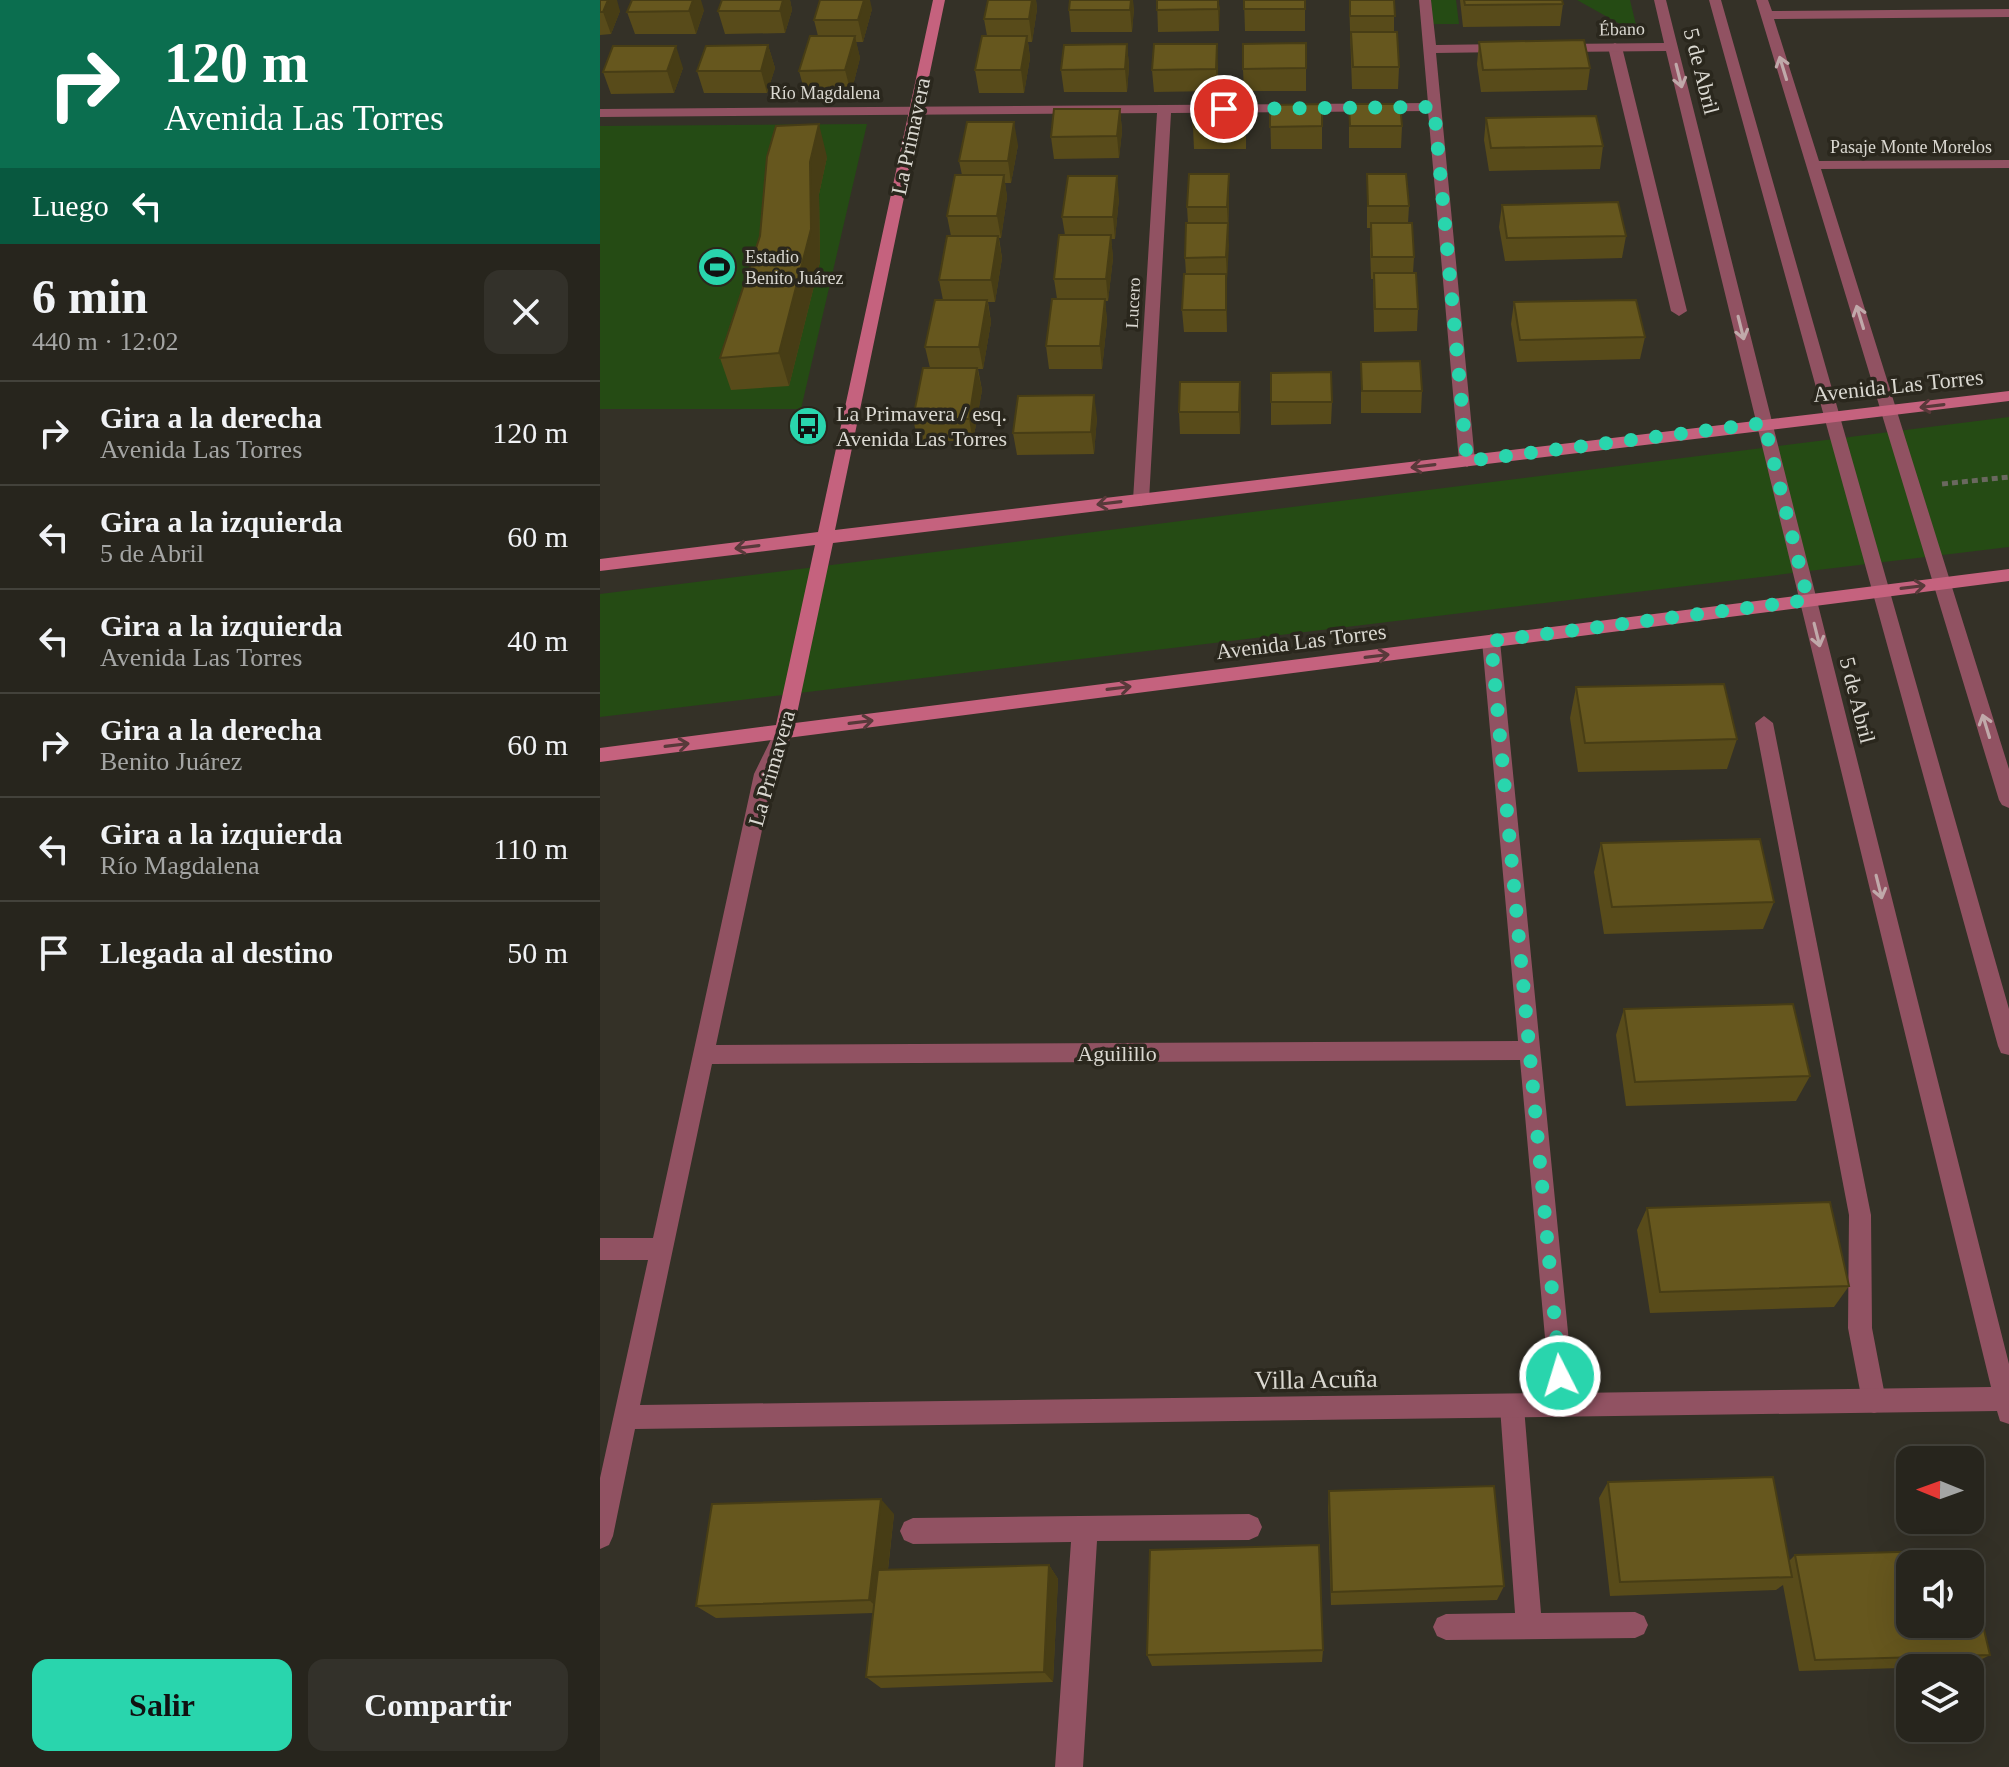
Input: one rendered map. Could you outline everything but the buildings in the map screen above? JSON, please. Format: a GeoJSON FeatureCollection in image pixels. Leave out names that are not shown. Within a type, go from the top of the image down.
{"type":"FeatureCollection","features":[{"type":"Feature","properties":{"kind":"street","name":"La Primavera"},"geometry":{"type":"LineString","coordinates":[[600,1536],[764,774],[784,732],[939,0]]}},
{"type":"Feature","properties":{"kind":"street"},"geometry":{"type":"LineString","coordinates":[[1425,0],[1467,461]]}},
{"type":"Feature","properties":{"kind":"street","name":"5 de Abril"},"geometry":{"type":"LineString","coordinates":[[1660,0],[2007,1405]]}},
{"type":"Feature","properties":{"kind":"street"},"geometry":{"type":"LineString","coordinates":[[1715,0],[2009,1046]]}},
{"type":"Feature","properties":{"kind":"street"},"geometry":{"type":"LineString","coordinates":[[2009,13],[1764,7],[2009,800]]}},
{"type":"Feature","properties":{"kind":"street"},"geometry":{"type":"LineString","coordinates":[[1615,47],[1679,311]]}},
{"type":"Feature","properties":{"kind":"street","name":"Ébano"},"geometry":{"type":"LineString","coordinates":[[1538,48],[1672,47]]}},
{"type":"Feature","properties":{"kind":"street"},"geometry":{"type":"LineString","coordinates":[[1429,49],[1522,48]]}},
{"type":"Feature","properties":{"kind":"street","name":"Río Magdalena"},"geometry":{"type":"LineString","coordinates":[[600,113],[1434,107]]}},
{"type":"Feature","properties":{"kind":"street","name":"Lucero"},"geometry":{"type":"LineString","coordinates":[[1141,500],[1164,109]]}},
{"type":"Feature","properties":{"kind":"street","name":"Pasaje Monte Morelos"},"geometry":{"type":"LineString","coordinates":[[1813,165],[2009,164]]}},
{"type":"Feature","properties":{"kind":"street","name":"Avenida Las Torres"},"geometry":{"type":"LineString","coordinates":[[600,565],[2009,396]]}},
{"type":"Feature","properties":{"kind":"street","name":"Avenida Las Torres"},"geometry":{"type":"LineString","coordinates":[[600,755],[2009,575]]}},
{"type":"Feature","properties":{"kind":"street"},"geometry":{"type":"LineString","coordinates":[[1491,641],[1563,1406]]}},
{"type":"Feature","properties":{"kind":"street"},"geometry":{"type":"LineString","coordinates":[[1764,723],[1860,1215],[1860,1328],[1874,1401]]}},
{"type":"Feature","properties":{"kind":"street","name":"Aguilillo"},"geometry":{"type":"LineString","coordinates":[[704,1055],[1530,1050]]}},
{"type":"Feature","properties":{"kind":"street"},"geometry":{"type":"LineString","coordinates":[[600,1249],[662,1249]]}},
{"type":"Feature","properties":{"kind":"street","name":"Villa Acuña"},"geometry":{"type":"LineString","coordinates":[[626,1417],[1874,1401],[2007,1405]]}},
{"type":"Feature","properties":{"kind":"street"},"geometry":{"type":"LineString","coordinates":[[1512,1407],[1529,1626]]}},
{"type":"Feature","properties":{"kind":"street"},"geometry":{"type":"LineString","coordinates":[[913,1531],[1249,1527]]}},
{"type":"Feature","properties":{"kind":"street"},"geometry":{"type":"LineString","coordinates":[[1069,1767],[1085,1528]]}},
{"type":"Feature","properties":{"kind":"street"},"geometry":{"type":"LineString","coordinates":[[1446,1627],[1635,1625]]}},
{"type":"Feature","properties":{"kind":"path"},"geometry":{"type":"LineString","coordinates":[[1913,488],[2009,477]]}},
{"type":"Feature","properties":{"kind":"green space"},"geometry":{"type":"Polygon","coordinates":[[[1431,0],[1456,0],[1459,24],[1433,24],[1431,0]]]}},
{"type":"Feature","properties":{"kind":"green space"},"geometry":{"type":"Polygon","coordinates":[[[1577,0],[1630,0],[1637,29],[1629,29],[1577,0]]]}},
{"type":"Feature","properties":{"kind":"green space","name":"Estadio Benito Juárez"},"geometry":{"type":"Polygon","coordinates":[[[867,124],[801,409],[600,409],[600,126],[867,124]]]}},
{"type":"Feature","properties":{"kind":"green space"},"geometry":{"type":"Polygon","coordinates":[[[2009,417],[2009,547],[600,717],[600,594],[2009,417]]]}},
{"type":"Feature","properties":{"kind":"place","name":"Estadio Benito Juárez"},"geometry":{"type":"Point","coordinates":[717,267]}},
{"type":"Feature","properties":{"kind":"place","name":"La Primavera / esq. Avenida Las Torres"},"geometry":{"type":"Point","coordinates":[808,426]}},
{"type":"Feature","properties":{"kind":"route"},"geometry":{"type":"LineString","coordinates":[[1224,109],[1434,107],[1467,461],[1764,423],[1808,600],[1491,641],[1560,1376]]}}]}
